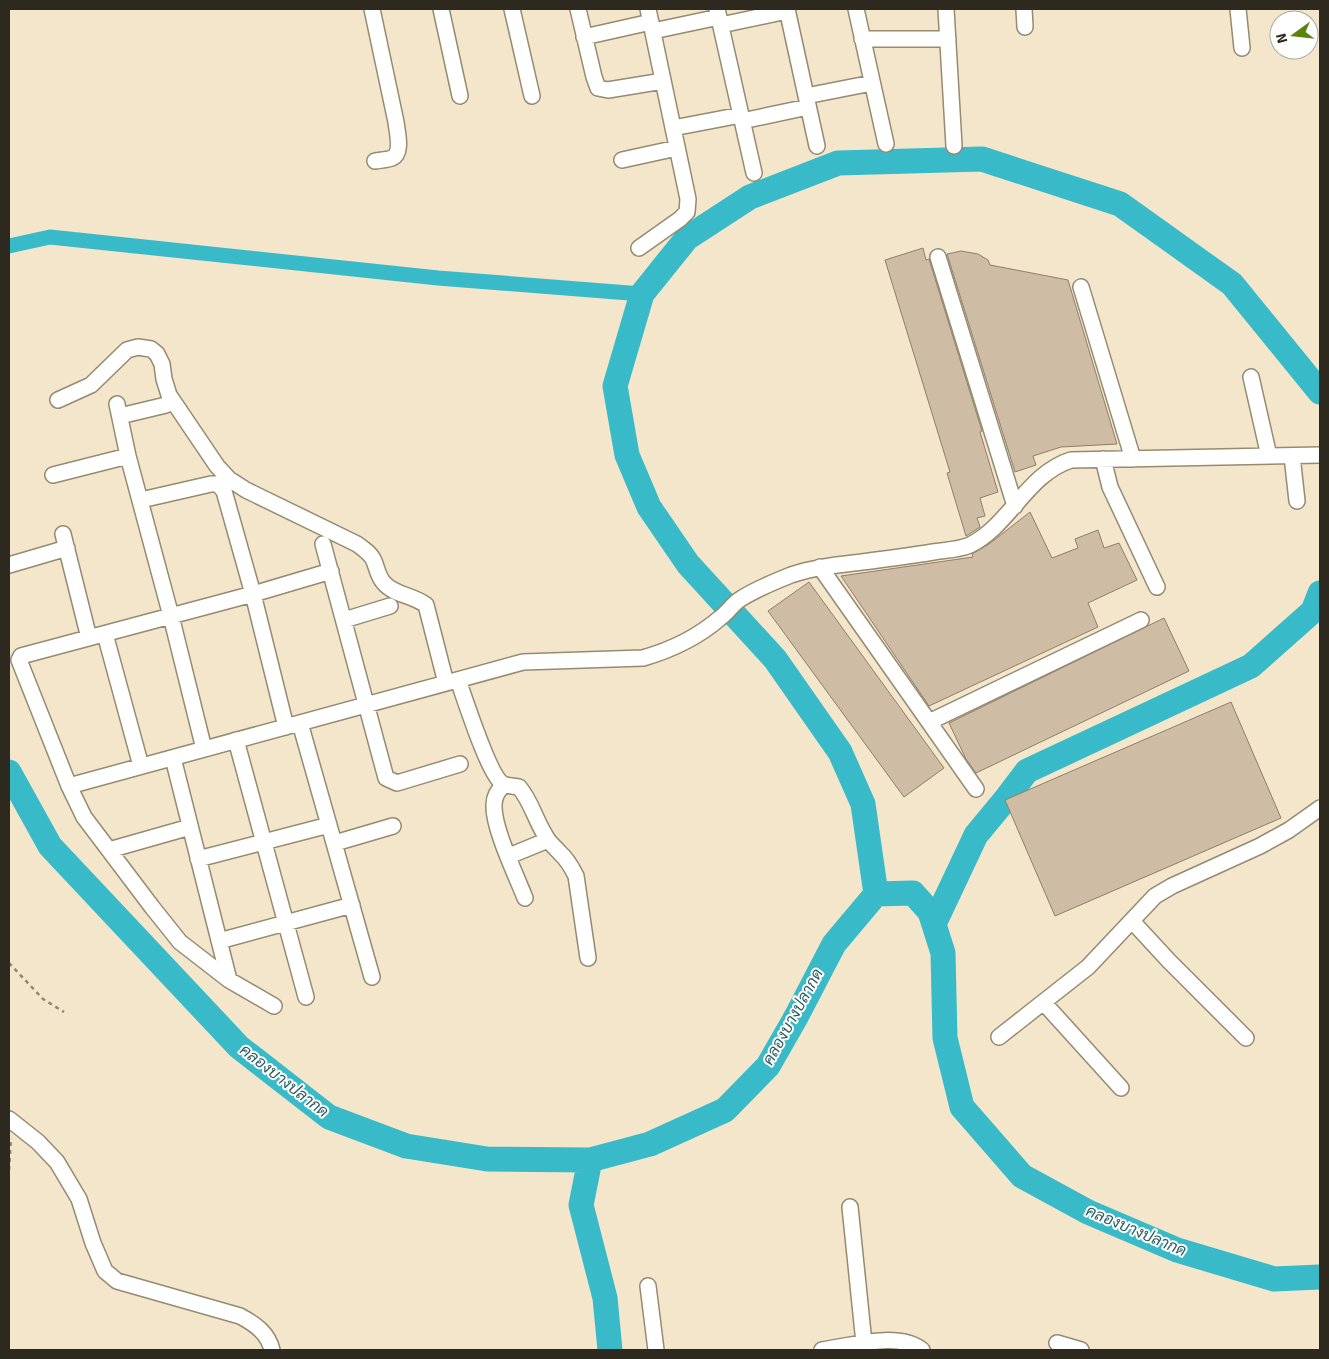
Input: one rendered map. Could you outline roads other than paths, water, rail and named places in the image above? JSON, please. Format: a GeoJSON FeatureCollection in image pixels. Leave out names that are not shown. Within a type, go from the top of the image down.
{"type":"FeatureCollection","features":[{"type":"Feature","properties":{"kind":"street"},"geometry":{"type":"LineString","coordinates":[[372,9],[399,141],[397,154],[392,158],[375,161]]}},
{"type":"Feature","properties":{"kind":"street"},"geometry":{"type":"LineString","coordinates":[[441,9],[460,96]]}},
{"type":"Feature","properties":{"kind":"street"},"geometry":{"type":"LineString","coordinates":[[512,9],[532,96]]}},
{"type":"Feature","properties":{"kind":"street"},"geometry":{"type":"LineString","coordinates":[[578,9],[598,88],[608,90],[663,81]]}},
{"type":"Feature","properties":{"kind":"street"},"geometry":{"type":"LineString","coordinates":[[856,9],[886,144]]}},
{"type":"Feature","properties":{"kind":"street"},"geometry":{"type":"LineString","coordinates":[[946,9],[954,146]]}},
{"type":"Feature","properties":{"kind":"street"},"geometry":{"type":"LineString","coordinates":[[1024,9],[1025,27]]}},
{"type":"Feature","properties":{"kind":"street"},"geometry":{"type":"LineString","coordinates":[[1238,9],[1242,48]]}},
{"type":"Feature","properties":{"kind":"street"},"geometry":{"type":"LineString","coordinates":[[584,37],[650,21],[719,17],[787,10],[817,146]]}},
{"type":"Feature","properties":{"kind":"street"},"geometry":{"type":"LineString","coordinates":[[719,17],[754,174]]}},
{"type":"Feature","properties":{"kind":"street"},"geometry":{"type":"LineString","coordinates":[[639,248],[687,212],[688,199],[650,21]]}},
{"type":"Feature","properties":{"kind":"street"},"geometry":{"type":"LineString","coordinates":[[862,39],[948,39]]}},
{"type":"Feature","properties":{"kind":"street"},"geometry":{"type":"LineString","coordinates":[[673,128],[742,118],[872,83]]}},
{"type":"Feature","properties":{"kind":"street"},"geometry":{"type":"LineString","coordinates":[[622,160],[678,148]]}},
{"type":"Feature","properties":{"kind":"street"},"geometry":{"type":"LineString","coordinates":[[938,257],[1015,506]]}},
{"type":"Feature","properties":{"kind":"street"},"geometry":{"type":"LineString","coordinates":[[1081,287],[1133,458]]}},
{"type":"Feature","properties":{"kind":"street"},"geometry":{"type":"LineString","coordinates":[[58,400],[91,385],[127,350],[138,347],[151,349],[157,354],[162,364],[169,395],[217,466],[229,479],[246,490],[358,544],[374,560],[377,572],[384,583],[395,592],[418,599],[426,605],[452,682],[496,777],[504,785],[519,787],[526,796],[548,840],[570,865],[576,876],[588,958]]}},
{"type":"Feature","properties":{"kind":"street"},"geometry":{"type":"LineString","coordinates":[[1251,377],[1269,456]]}},
{"type":"Feature","properties":{"kind":"street"},"geometry":{"type":"LineString","coordinates":[[166,405],[118,410],[128,456],[204,749]]}},
{"type":"Feature","properties":{"kind":"street"},"geometry":{"type":"LineString","coordinates":[[69,786],[523,662],[643,658],[662,653],[679,645],[720,619],[740,600],[783,578],[820,566],[904,557],[965,547],[980,538],[1015,506],[1042,476],[1060,463],[1070,460],[1320,455]]}},
{"type":"Feature","properties":{"kind":"street"},"geometry":{"type":"LineString","coordinates":[[53,475],[128,456]]}},
{"type":"Feature","properties":{"kind":"street"},"geometry":{"type":"LineString","coordinates":[[1292,456],[1297,501]]}},
{"type":"Feature","properties":{"kind":"street"},"geometry":{"type":"LineString","coordinates":[[1103,459],[1110,486],[1157,587]]}},
{"type":"Feature","properties":{"kind":"street"},"geometry":{"type":"LineString","coordinates":[[140,500],[211,484],[218,484],[224,491],[293,725],[330,825],[372,977]]}},
{"type":"Feature","properties":{"kind":"street"},"geometry":{"type":"LineString","coordinates":[[9,565],[65,541],[89,638]]}},
{"type":"Feature","properties":{"kind":"street"},"geometry":{"type":"LineString","coordinates":[[323,544],[386,778],[397,783],[460,764]]}},
{"type":"Feature","properties":{"kind":"street"},"geometry":{"type":"LineString","coordinates":[[820,566],[976,789]]}},
{"type":"Feature","properties":{"kind":"street"},"geometry":{"type":"LineString","coordinates":[[274,1006],[229,980],[180,942],[84,817],[69,786],[19,660],[21,656],[253,594],[331,571]]}},
{"type":"Feature","properties":{"kind":"street"},"geometry":{"type":"LineString","coordinates":[[344,620],[390,606]]}},
{"type":"Feature","properties":{"kind":"street"},"geometry":{"type":"LineString","coordinates":[[929,722],[1141,620]]}},
{"type":"Feature","properties":{"kind":"street"},"geometry":{"type":"LineString","coordinates":[[105,634],[141,766]]}},
{"type":"Feature","properties":{"kind":"street"},"geometry":{"type":"LineString","coordinates":[[236,740],[306,996]]}},
{"type":"Feature","properties":{"kind":"street"},"geometry":{"type":"LineString","coordinates":[[173,758],[229,980]]}},
{"type":"Feature","properties":{"kind":"street"},"geometry":{"type":"LineString","coordinates":[[504,785],[497,792],[493,804],[496,822],[525,898]]}},
{"type":"Feature","properties":{"kind":"street"},"geometry":{"type":"LineString","coordinates":[[999,1037],[1088,967],[1155,896],[1172,886],[1260,846],[1289,830],[1320,808]]}},
{"type":"Feature","properties":{"kind":"street"},"geometry":{"type":"LineString","coordinates":[[198,859],[330,825]]}},
{"type":"Feature","properties":{"kind":"street"},"geometry":{"type":"LineString","coordinates":[[335,842],[393,826]]}},
{"type":"Feature","properties":{"kind":"street"},"geometry":{"type":"LineString","coordinates":[[109,850],[190,827]]}},
{"type":"Feature","properties":{"kind":"street"},"geometry":{"type":"LineString","coordinates":[[509,856],[548,840]]}},
{"type":"Feature","properties":{"kind":"street"},"geometry":{"type":"LineString","coordinates":[[219,941],[352,905]]}},
{"type":"Feature","properties":{"kind":"street"},"geometry":{"type":"LineString","coordinates":[[1132,921],[1246,1038]]}},
{"type":"Feature","properties":{"kind":"street"},"geometry":{"type":"LineString","coordinates":[[1044,1003],[1121,1088]]}},
{"type":"Feature","properties":{"kind":"street"},"geometry":{"type":"LineString","coordinates":[[10,1121],[38,1142],[57,1162],[79,1199],[93,1243],[105,1271],[117,1281],[240,1316],[256,1324],[270,1340],[272,1350]]}},
{"type":"Feature","properties":{"kind":"street"},"geometry":{"type":"LineString","coordinates":[[850,1207],[864,1343]]}},
{"type":"Feature","properties":{"kind":"street"},"geometry":{"type":"LineString","coordinates":[[648,1286],[656,1350]]}},
{"type":"Feature","properties":{"kind":"street"},"geometry":{"type":"LineString","coordinates":[[822,1350],[864,1343],[895,1341],[914,1344],[922,1350]]}},
{"type":"Feature","properties":{"kind":"street"},"geometry":{"type":"LineString","coordinates":[[1057,1343],[1081,1350]]}},
{"type":"Feature","properties":{"kind":"waterway"},"geometry":{"type":"LineString","coordinates":[[876,894],[863,804],[840,752],[775,659],[688,564],[649,507],[627,455],[615,386],[642,294],[687,238],[750,197],[838,163],[982,159],[1120,204],[1232,284],[1320,392]]}},
{"type":"Feature","properties":{"kind":"waterway"},"geometry":{"type":"LineString","coordinates":[[9,246],[50,237],[438,278],[642,294]]}},
{"type":"Feature","properties":{"kind":"waterway"},"geometry":{"type":"LineString","coordinates":[[934,924],[976,835],[1027,771],[1251,666],[1313,611],[1320,593]]}},
{"type":"Feature","properties":{"kind":"waterway","name":"คลองบางปลากด"},"geometry":{"type":"LineString","coordinates":[[9,772],[50,846],[239,1047],[329,1117],[406,1146],[487,1159],[590,1160],[650,1144],[725,1110],[768,1066],[834,944],[876,894],[913,893],[930,912],[943,953],[945,1038],[962,1107],[1022,1176],[1088,1212],[1177,1250],[1274,1279],[1320,1277]]}},
{"type":"Feature","properties":{"kind":"waterway"},"geometry":{"type":"LineString","coordinates":[[590,1160],[581,1205],[605,1298],[610,1350]]}}]}
